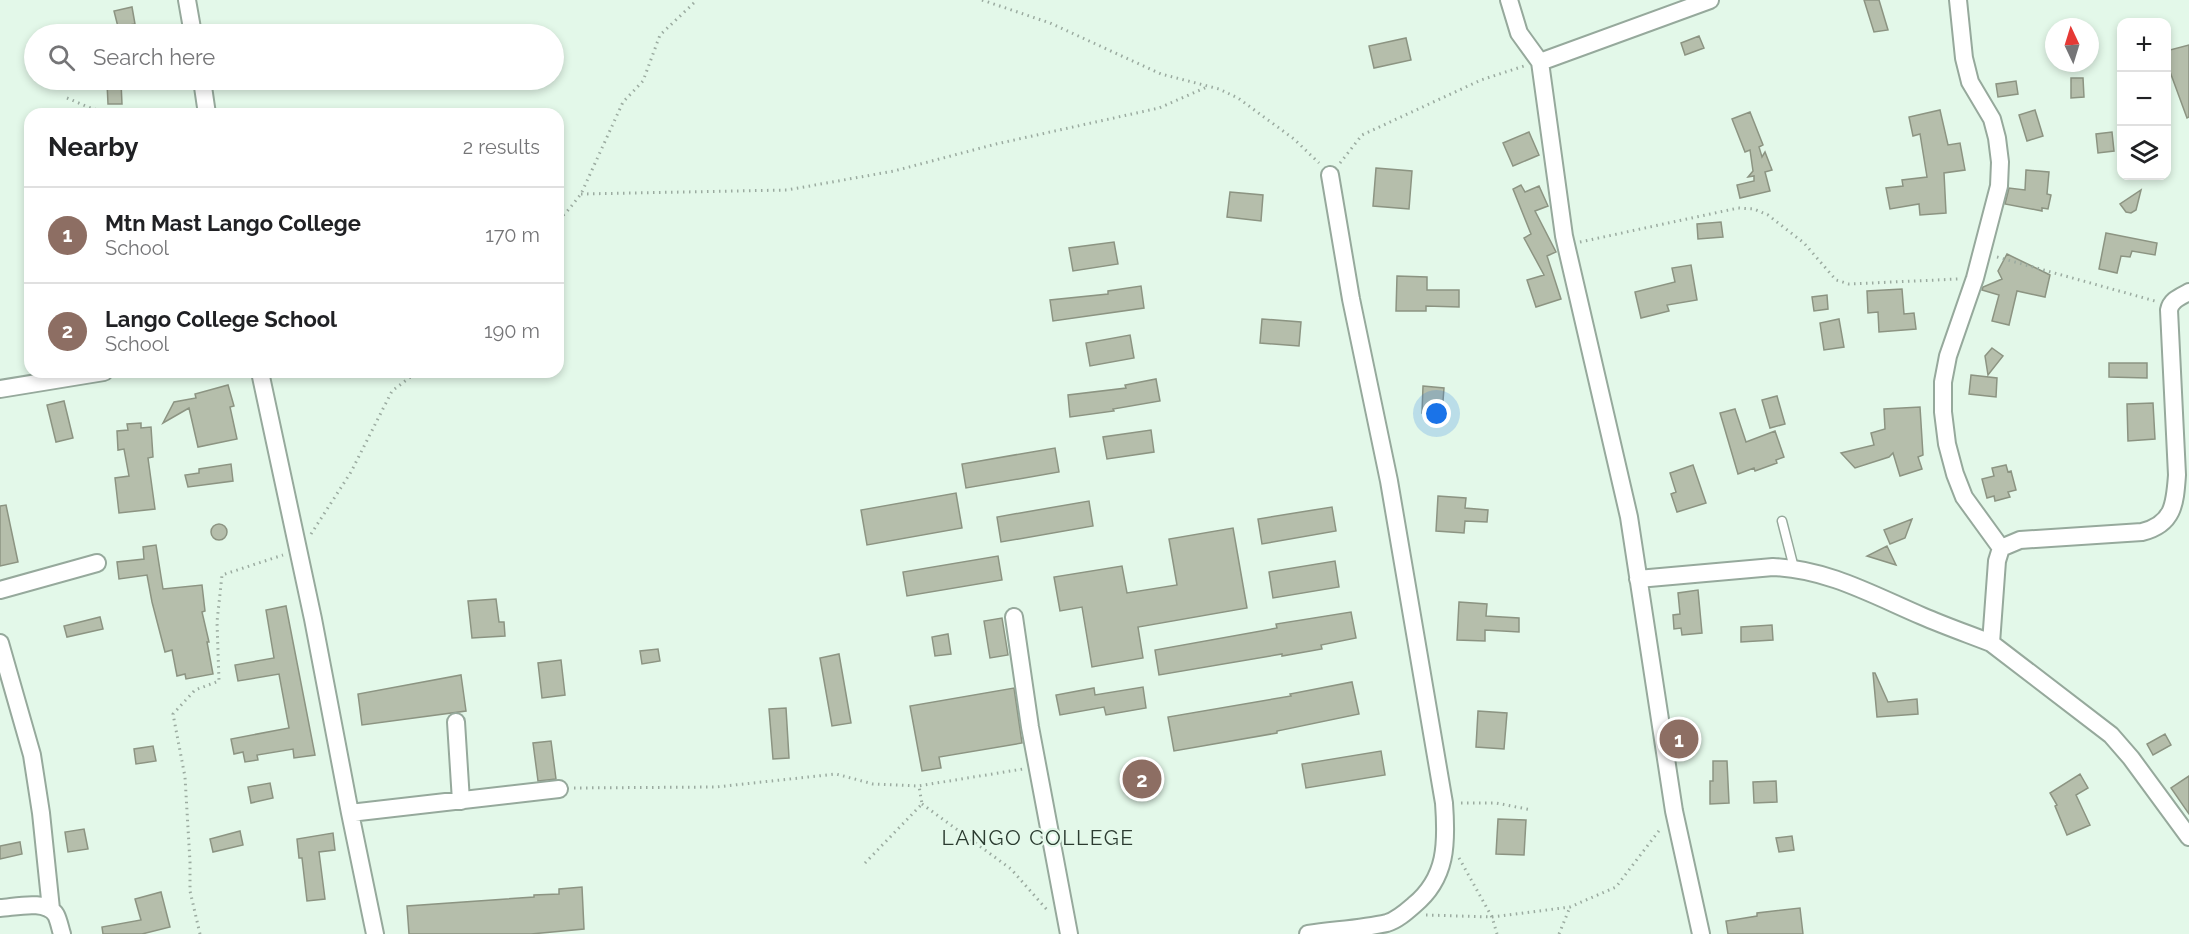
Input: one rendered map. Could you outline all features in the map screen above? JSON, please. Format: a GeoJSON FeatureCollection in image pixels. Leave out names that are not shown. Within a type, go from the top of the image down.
{"type":"FeatureCollection","features":[{"type":"Feature","properties":{"kind":"street"},"geometry":{"type":"LineString","coordinates":[[187,0],[191,24]]}},
{"type":"Feature","properties":{"kind":"street"},"geometry":{"type":"LineString","coordinates":[[1509,0],[1519,33],[1540,62],[1566,246],[1629,517],[1674,811],[1701,934]]}},
{"type":"Feature","properties":{"kind":"street"},"geometry":{"type":"LineString","coordinates":[[1540,62],[1690,3],[1710,0]]}},
{"type":"Feature","properties":{"kind":"street"},"geometry":{"type":"LineString","coordinates":[[1958,0],[1964,58],[1970,82],[1992,118],[2000,162],[1999,186],[1982,253],[1948,356],[1943,382],[1943,412],[1947,444],[1964,497],[2001,548]]}},
{"type":"Feature","properties":{"kind":"street"},"geometry":{"type":"LineString","coordinates":[[203,90],[206,108]]}},
{"type":"Feature","properties":{"kind":"street"},"geometry":{"type":"LineString","coordinates":[[1308,934],[1389,922],[1403,915],[1426,895],[1440,869],[1447,838],[1444,803],[1391,492],[1351,299],[1330,175]]}},
{"type":"Feature","properties":{"kind":"street"},"geometry":{"type":"LineString","coordinates":[[2001,548],[2020,540],[2154,529],[2164,521],[2182,499],[2177,475],[2169,310],[2172,303],[2189,292]]}},
{"type":"Feature","properties":{"kind":"street"},"geometry":{"type":"LineString","coordinates":[[0,390],[69,378]]}},
{"type":"Feature","properties":{"kind":"street"},"geometry":{"type":"LineString","coordinates":[[261,378],[375,934]]}},
{"type":"Feature","properties":{"kind":"street"},"geometry":{"type":"LineString","coordinates":[[1991,643],[1997,561],[2001,548]]}},
{"type":"Feature","properties":{"kind":"street"},"geometry":{"type":"LineString","coordinates":[[0,590],[96,563]]}},
{"type":"Feature","properties":{"kind":"street"},"geometry":{"type":"LineString","coordinates":[[1638,579],[1773,567],[1794,568],[1843,581],[1991,643],[2111,735],[2131,758],[2189,837]]}},
{"type":"Feature","properties":{"kind":"street"},"geometry":{"type":"LineString","coordinates":[[1014,617],[1037,766],[1052,836],[1067,927]]}},
{"type":"Feature","properties":{"kind":"street"},"geometry":{"type":"LineString","coordinates":[[0,643],[32,755],[41,813],[51,909]]}},
{"type":"Feature","properties":{"kind":"street"},"geometry":{"type":"LineString","coordinates":[[456,722],[461,801]]}},
{"type":"Feature","properties":{"kind":"street"},"geometry":{"type":"LineString","coordinates":[[350,813],[559,789]]}},
{"type":"Feature","properties":{"kind":"street"},"geometry":{"type":"LineString","coordinates":[[0,908],[42,906],[51,909],[56,915],[62,934]]}},
{"type":"Feature","properties":{"kind":"lane"},"geometry":{"type":"LineString","coordinates":[[1782,521],[1794,568]]}},
{"type":"Feature","properties":{"kind":"path"},"geometry":{"type":"LineString","coordinates":[[564,215],[581,194],[623,102],[643,81],[660,35],[697,0]]}},
{"type":"Feature","properties":{"kind":"path"},"geometry":{"type":"LineString","coordinates":[[982,0],[1050,23],[1161,74],[1219,89],[1238,98],[1294,139],[1330,175],[1362,135],[1480,80],[1540,62]]}},
{"type":"Feature","properties":{"kind":"path"},"geometry":{"type":"LineString","coordinates":[[581,194],[787,190],[894,171],[996,144],[1159,108],[1207,87]]}},
{"type":"Feature","properties":{"kind":"path"},"geometry":{"type":"LineString","coordinates":[[67,98],[91,108]]}},
{"type":"Feature","properties":{"kind":"path"},"geometry":{"type":"LineString","coordinates":[[1566,246],[1738,208],[1768,215],[1804,243],[1836,280],[1849,284],[1975,278]]}},
{"type":"Feature","properties":{"kind":"path"},"geometry":{"type":"LineString","coordinates":[[1982,253],[2172,303]]}},
{"type":"Feature","properties":{"kind":"path"},"geometry":{"type":"LineString","coordinates":[[200,934],[190,891],[185,777],[173,714],[195,690],[219,681],[217,622],[222,575],[298,550],[329,508],[345,481],[392,391],[409,378]]}},
{"type":"Feature","properties":{"kind":"path"},"geometry":{"type":"LineString","coordinates":[[559,789],[716,787],[836,774],[873,784],[918,786],[1037,766]]}},
{"type":"Feature","properties":{"kind":"path"},"geometry":{"type":"LineString","coordinates":[[918,786],[922,804],[1011,869],[1055,919],[1067,927]]}},
{"type":"Feature","properties":{"kind":"path"},"geometry":{"type":"LineString","coordinates":[[1444,803],[1497,803],[1532,810]]}},
{"type":"Feature","properties":{"kind":"path"},"geometry":{"type":"LineString","coordinates":[[865,863],[922,804]]}},
{"type":"Feature","properties":{"kind":"path"},"geometry":{"type":"LineString","coordinates":[[1403,915],[1492,917],[1570,907],[1616,887],[1674,811]]}},
{"type":"Feature","properties":{"kind":"path"},"geometry":{"type":"LineString","coordinates":[[1447,838],[1492,917],[1497,934]]}},
{"type":"Feature","properties":{"kind":"path"},"geometry":{"type":"LineString","coordinates":[[1559,934],[1570,907]]}},
{"type":"Feature","properties":{"kind":"building"},"geometry":{"type":"Polygon","coordinates":[[[1864,0],[1879,0],[1888,30],[1874,32],[1864,0]]]}},
{"type":"Feature","properties":{"kind":"building"},"geometry":{"type":"Polygon","coordinates":[[[132,7],[135,24],[117,24],[114,11],[132,7]]]}},
{"type":"Feature","properties":{"kind":"building"},"geometry":{"type":"Polygon","coordinates":[[[1699,36],[1704,48],[1685,55],[1681,43],[1699,36]]]}},
{"type":"Feature","properties":{"kind":"building"},"geometry":{"type":"Polygon","coordinates":[[[1406,38],[1411,60],[1374,68],[1369,46],[1406,38]]]}},
{"type":"Feature","properties":{"kind":"building"},"geometry":{"type":"Polygon","coordinates":[[[2189,45],[2189,117],[2187,118],[2171,74],[2171,50],[2189,45]]]}},
{"type":"Feature","properties":{"kind":"building"},"geometry":{"type":"Polygon","coordinates":[[[2071,78],[2083,78],[2084,97],[2071,98],[2071,78]]]}},
{"type":"Feature","properties":{"kind":"building"},"geometry":{"type":"Polygon","coordinates":[[[2016,81],[2018,94],[1998,97],[1996,84],[2016,81]]]}},
{"type":"Feature","properties":{"kind":"building"},"geometry":{"type":"Polygon","coordinates":[[[107,90],[121,90],[122,104],[108,104],[107,90]]]}},
{"type":"Feature","properties":{"kind":"building"},"geometry":{"type":"Polygon","coordinates":[[[1940,110],[1948,145],[1960,143],[1965,170],[1944,173],[1946,213],[1920,215],[1919,204],[1890,209],[1886,188],[1903,186],[1902,180],[1927,177],[1920,134],[1913,136],[1909,117],[1940,110]]]}},
{"type":"Feature","properties":{"kind":"building"},"geometry":{"type":"Polygon","coordinates":[[[2035,110],[2043,136],[2027,141],[2019,115],[2035,110]]]}},
{"type":"Feature","properties":{"kind":"building"},"geometry":{"type":"Polygon","coordinates":[[[1750,112],[1763,145],[1759,147],[1762,157],[1765,152],[1772,170],[1765,172],[1770,191],[1740,198],[1737,185],[1754,181],[1754,176],[1748,177],[1753,171],[1750,150],[1745,152],[1732,119],[1750,112]]]}},
{"type":"Feature","properties":{"kind":"building"},"geometry":{"type":"Polygon","coordinates":[[[1529,132],[1539,155],[1513,166],[1503,143],[1529,132]]]}},
{"type":"Feature","properties":{"kind":"building"},"geometry":{"type":"Polygon","coordinates":[[[2112,132],[2114,151],[2098,153],[2096,134],[2112,132]]]}},
{"type":"Feature","properties":{"kind":"building"},"geometry":{"type":"Polygon","coordinates":[[[1376,168],[1412,171],[1409,209],[1373,206],[1376,168]]]}},
{"type":"Feature","properties":{"kind":"building"},"geometry":{"type":"Polygon","coordinates":[[[2026,170],[2049,172],[2047,194],[2051,195],[2048,209],[2042,208],[2042,211],[2005,204],[2009,188],[2025,190],[2026,170]]]}},
{"type":"Feature","properties":{"kind":"building"},"geometry":{"type":"Polygon","coordinates":[[[1521,185],[1525,192],[1539,186],[1548,206],[1535,211],[1556,252],[1547,256],[1561,299],[1536,307],[1527,280],[1544,275],[1524,238],[1531,234],[1513,189],[1521,185]]]}},
{"type":"Feature","properties":{"kind":"building"},"geometry":{"type":"Polygon","coordinates":[[[2141,190],[2136,210],[2131,213],[2126,212],[2120,204],[2141,190]]]}},
{"type":"Feature","properties":{"kind":"building"},"geometry":{"type":"Polygon","coordinates":[[[1230,192],[1263,195],[1261,221],[1227,217],[1230,192]]]}},
{"type":"Feature","properties":{"kind":"building"},"geometry":{"type":"Polygon","coordinates":[[[1721,222],[1723,237],[1698,239],[1697,224],[1721,222]]]}},
{"type":"Feature","properties":{"kind":"building"},"geometry":{"type":"Polygon","coordinates":[[[2106,233],[2157,243],[2155,255],[2132,251],[2130,257],[2121,256],[2117,273],[2099,269],[2106,233]]]}},
{"type":"Feature","properties":{"kind":"building"},"geometry":{"type":"Polygon","coordinates":[[[1114,242],[1118,264],[1073,271],[1069,248],[1114,242]]]}},
{"type":"Feature","properties":{"kind":"building"},"geometry":{"type":"Polygon","coordinates":[[[2007,254],[2050,275],[2045,297],[2017,291],[2009,325],[1992,321],[1999,295],[1982,290],[1983,287],[2002,279],[1998,271],[2007,254]]]}},
{"type":"Feature","properties":{"kind":"building"},"geometry":{"type":"Polygon","coordinates":[[[1691,265],[1697,300],[1667,305],[1669,311],[1641,318],[1635,292],[1675,282],[1672,268],[1691,265]]]}},
{"type":"Feature","properties":{"kind":"building"},"geometry":{"type":"Polygon","coordinates":[[[1397,276],[1427,277],[1427,290],[1459,290],[1459,307],[1426,306],[1426,311],[1396,311],[1397,276]]]}},
{"type":"Feature","properties":{"kind":"building"},"geometry":{"type":"Polygon","coordinates":[[[1141,286],[1144,308],[1053,321],[1050,300],[1108,294],[1108,291],[1141,286]]]}},
{"type":"Feature","properties":{"kind":"building"},"geometry":{"type":"Polygon","coordinates":[[[1902,289],[1904,314],[1914,313],[1916,329],[1879,332],[1878,312],[1868,313],[1867,291],[1902,289]]]}},
{"type":"Feature","properties":{"kind":"building"},"geometry":{"type":"Polygon","coordinates":[[[1827,295],[1828,309],[1814,311],[1812,297],[1827,295]]]}},
{"type":"Feature","properties":{"kind":"building"},"geometry":{"type":"Polygon","coordinates":[[[1262,319],[1301,322],[1299,346],[1260,343],[1262,319]]]}},
{"type":"Feature","properties":{"kind":"building"},"geometry":{"type":"Polygon","coordinates":[[[1839,319],[1844,347],[1824,350],[1820,323],[1839,319]]]}},
{"type":"Feature","properties":{"kind":"building"},"geometry":{"type":"Polygon","coordinates":[[[1130,335],[1134,358],[1090,366],[1086,343],[1130,335]]]}},
{"type":"Feature","properties":{"kind":"building"},"geometry":{"type":"Polygon","coordinates":[[[1992,348],[2003,356],[1988,375],[1985,356],[1992,348]]]}},
{"type":"Feature","properties":{"kind":"building"},"geometry":{"type":"Polygon","coordinates":[[[2109,363],[2147,363],[2147,378],[2109,377],[2109,363]]]}},
{"type":"Feature","properties":{"kind":"building"},"geometry":{"type":"Polygon","coordinates":[[[1971,375],[1997,378],[1996,397],[1969,394],[1971,375]]]}},
{"type":"Feature","properties":{"kind":"building"},"geometry":{"type":"Polygon","coordinates":[[[1156,379],[1160,401],[1070,417],[1068,395],[1126,388],[1125,385],[1156,379]]]}},
{"type":"Feature","properties":{"kind":"building"},"geometry":{"type":"Polygon","coordinates":[[[228,385],[234,406],[230,407],[237,439],[198,447],[189,408],[163,423],[174,402],[196,398],[195,394],[228,385]]]}},
{"type":"Feature","properties":{"kind":"building"},"geometry":{"type":"Polygon","coordinates":[[[1423,386],[1444,388],[1442,414],[1422,413],[1423,386]]]}},
{"type":"Feature","properties":{"kind":"building"},"geometry":{"type":"Polygon","coordinates":[[[1777,396],[1785,424],[1770,428],[1762,400],[1777,396]]]}},
{"type":"Feature","properties":{"kind":"building"},"geometry":{"type":"Polygon","coordinates":[[[64,401],[73,438],[56,442],[47,405],[64,401]]]}},
{"type":"Feature","properties":{"kind":"building"},"geometry":{"type":"Polygon","coordinates":[[[2153,403],[2155,439],[2128,441],[2127,404],[2153,403]]]}},
{"type":"Feature","properties":{"kind":"building"},"geometry":{"type":"Polygon","coordinates":[[[1920,407],[1923,455],[1918,457],[1922,469],[1900,476],[1893,453],[1889,457],[1855,468],[1841,453],[1874,445],[1871,433],[1885,429],[1884,409],[1920,407]]]}},
{"type":"Feature","properties":{"kind":"building"},"geometry":{"type":"Polygon","coordinates":[[[1735,409],[1746,442],[1775,431],[1784,457],[1776,460],[1777,463],[1738,474],[1720,413],[1735,409]]]}},
{"type":"Feature","properties":{"kind":"building"},"geometry":{"type":"Polygon","coordinates":[[[141,423],[141,428],[151,427],[153,457],[148,458],[155,509],[119,513],[115,478],[129,476],[124,449],[118,450],[117,431],[128,430],[127,424],[141,423]]]}},
{"type":"Feature","properties":{"kind":"building"},"geometry":{"type":"Polygon","coordinates":[[[1151,430],[1154,452],[1107,459],[1103,437],[1151,430]]]}},
{"type":"Feature","properties":{"kind":"building"},"geometry":{"type":"Polygon","coordinates":[[[1055,448],[1059,472],[966,488],[962,464],[1055,448]]]}},
{"type":"Feature","properties":{"kind":"building"},"geometry":{"type":"Polygon","coordinates":[[[231,464],[233,481],[188,487],[185,475],[199,473],[199,469],[231,464]]]}},
{"type":"Feature","properties":{"kind":"building"},"geometry":{"type":"Polygon","coordinates":[[[1693,465],[1706,503],[1677,512],[1671,494],[1676,492],[1670,473],[1693,465]]]}},
{"type":"Feature","properties":{"kind":"building"},"geometry":{"type":"Polygon","coordinates":[[[2006,465],[2008,472],[2011,471],[2016,490],[2008,492],[2010,497],[1995,501],[1994,496],[1987,498],[1982,479],[1994,476],[1992,468],[2006,465]]]}},
{"type":"Feature","properties":{"kind":"building"},"geometry":{"type":"Polygon","coordinates":[[[956,493],[962,528],[867,545],[861,510],[956,493]]]}},
{"type":"Feature","properties":{"kind":"building"},"geometry":{"type":"Polygon","coordinates":[[[1438,496],[1466,498],[1465,508],[1488,510],[1487,522],[1465,521],[1464,533],[1436,531],[1438,496]]]}},
{"type":"Feature","properties":{"kind":"building"},"geometry":{"type":"Polygon","coordinates":[[[1089,501],[1093,526],[1001,542],[997,517],[1089,501]]]}},
{"type":"Feature","properties":{"kind":"building"},"geometry":{"type":"Polygon","coordinates":[[[6,505],[18,562],[0,566],[0,506],[6,505]]]}},
{"type":"Feature","properties":{"kind":"building"},"geometry":{"type":"Polygon","coordinates":[[[1332,507],[1336,531],[1262,544],[1258,519],[1332,507]]]}},
{"type":"Feature","properties":{"kind":"building"},"geometry":{"type":"Polygon","coordinates":[[[1912,519],[1905,538],[1890,544],[1884,530],[1912,519]]]}},
{"type":"Feature","properties":{"kind":"building"},"geometry":{"type":"Polygon","coordinates":[[[216,524],[222,524],[227,532],[225,538],[216,540],[211,535],[211,529],[216,524]]]}},
{"type":"Feature","properties":{"kind":"building"},"geometry":{"type":"Polygon","coordinates":[[[1233,528],[1247,608],[1138,627],[1143,658],[1092,667],[1082,607],[1060,611],[1054,577],[1122,566],[1127,593],[1177,585],[1169,539],[1233,528]]]}},
{"type":"Feature","properties":{"kind":"building"},"geometry":{"type":"Polygon","coordinates":[[[156,545],[163,589],[202,585],[205,611],[202,612],[213,674],[186,679],[185,674],[177,676],[172,650],[165,652],[147,575],[119,579],[117,562],[144,559],[143,547],[156,545]]]}},
{"type":"Feature","properties":{"kind":"building"},"geometry":{"type":"Polygon","coordinates":[[[1887,546],[1896,565],[1867,556],[1887,546]]]}},
{"type":"Feature","properties":{"kind":"building"},"geometry":{"type":"Polygon","coordinates":[[[998,556],[1002,580],[907,596],[903,572],[998,556]]]}},
{"type":"Feature","properties":{"kind":"building"},"geometry":{"type":"Polygon","coordinates":[[[1335,561],[1339,587],[1273,598],[1269,572],[1335,561]]]}},
{"type":"Feature","properties":{"kind":"building"},"geometry":{"type":"Polygon","coordinates":[[[1698,590],[1702,633],[1682,635],[1681,628],[1674,629],[1673,615],[1680,614],[1678,593],[1698,590]]]}},
{"type":"Feature","properties":{"kind":"building"},"geometry":{"type":"Polygon","coordinates":[[[496,599],[499,622],[504,622],[505,636],[472,638],[468,601],[496,599]]]}},
{"type":"Feature","properties":{"kind":"building"},"geometry":{"type":"Polygon","coordinates":[[[1459,602],[1487,604],[1486,616],[1519,618],[1519,632],[1485,630],[1485,641],[1457,640],[1459,602]]]}},
{"type":"Feature","properties":{"kind":"building"},"geometry":{"type":"Polygon","coordinates":[[[286,606],[315,755],[294,758],[293,749],[257,755],[258,760],[245,762],[243,752],[234,754],[231,739],[289,728],[279,674],[238,681],[235,665],[274,658],[266,610],[286,606]]]}},
{"type":"Feature","properties":{"kind":"building"},"geometry":{"type":"Polygon","coordinates":[[[1351,612],[1356,638],[1321,645],[1322,649],[1159,675],[1155,650],[1277,628],[1276,624],[1351,612]]]}},
{"type":"Feature","properties":{"kind":"building"},"geometry":{"type":"Polygon","coordinates":[[[100,617],[103,629],[67,637],[64,626],[100,617]]]}},
{"type":"Feature","properties":{"kind":"building"},"geometry":{"type":"Polygon","coordinates":[[[1002,618],[1008,655],[990,658],[984,621],[1002,618]]]}},
{"type":"Feature","properties":{"kind":"building"},"geometry":{"type":"Polygon","coordinates":[[[1772,625],[1773,640],[1741,642],[1741,627],[1772,625]]]}},
{"type":"Feature","properties":{"kind":"building"},"geometry":{"type":"Polygon","coordinates":[[[948,634],[951,654],[935,656],[932,637],[948,634]]]}},
{"type":"Feature","properties":{"kind":"building"},"geometry":{"type":"Polygon","coordinates":[[[658,649],[660,661],[642,664],[640,651],[658,649]]]}},
{"type":"Feature","properties":{"kind":"building"},"geometry":{"type":"Polygon","coordinates":[[[839,654],[851,723],[832,726],[820,658],[839,654]]]}},
{"type":"Feature","properties":{"kind":"building"},"geometry":{"type":"Polygon","coordinates":[[[561,660],[565,695],[542,698],[538,663],[561,660]]]}},
{"type":"Feature","properties":{"kind":"building"},"geometry":{"type":"Polygon","coordinates":[[[1873,673],[1888,702],[1917,699],[1918,714],[1877,717],[1873,673]]]}},
{"type":"Feature","properties":{"kind":"building"},"geometry":{"type":"Polygon","coordinates":[[[461,675],[466,711],[362,725],[358,694],[461,675]]]}},
{"type":"Feature","properties":{"kind":"building"},"geometry":{"type":"Polygon","coordinates":[[[1352,682],[1359,714],[1277,731],[1277,733],[1174,751],[1168,717],[1291,696],[1290,694],[1352,682]]]}},
{"type":"Feature","properties":{"kind":"building"},"geometry":{"type":"Polygon","coordinates":[[[1143,687],[1146,708],[1106,715],[1104,707],[1060,715],[1056,695],[1094,688],[1095,695],[1143,687]]]}},
{"type":"Feature","properties":{"kind":"building"},"geometry":{"type":"Polygon","coordinates":[[[1014,688],[1022,743],[939,757],[941,768],[922,771],[910,706],[1014,688]]]}},
{"type":"Feature","properties":{"kind":"building"},"geometry":{"type":"Polygon","coordinates":[[[786,708],[789,758],[773,759],[769,709],[786,708]]]}},
{"type":"Feature","properties":{"kind":"building"},"geometry":{"type":"Polygon","coordinates":[[[1478,711],[1507,713],[1504,749],[1476,747],[1478,711]]]}},
{"type":"Feature","properties":{"kind":"building"},"geometry":{"type":"Polygon","coordinates":[[[2165,734],[2171,745],[2153,755],[2147,744],[2165,734]]]}},
{"type":"Feature","properties":{"kind":"building"},"geometry":{"type":"Polygon","coordinates":[[[551,741],[556,779],[538,781],[533,743],[551,741]]]}},
{"type":"Feature","properties":{"kind":"building"},"geometry":{"type":"Polygon","coordinates":[[[153,746],[156,761],[136,764],[134,749],[153,746]]]}},
{"type":"Feature","properties":{"kind":"building"},"geometry":{"type":"Polygon","coordinates":[[[1381,751],[1385,775],[1306,788],[1302,764],[1381,751]]]}},
{"type":"Feature","properties":{"kind":"building"},"geometry":{"type":"Polygon","coordinates":[[[1713,761],[1727,761],[1729,803],[1710,804],[1713,761]]]}},
{"type":"Feature","properties":{"kind":"building"},"geometry":{"type":"Polygon","coordinates":[[[2080,774],[2088,788],[2076,795],[2090,825],[2067,835],[2055,806],[2057,805],[2050,793],[2080,774]]]}},
{"type":"Feature","properties":{"kind":"building"},"geometry":{"type":"Polygon","coordinates":[[[2189,776],[2189,814],[2171,788],[2189,776]]]}},
{"type":"Feature","properties":{"kind":"building"},"geometry":{"type":"Polygon","coordinates":[[[1776,781],[1777,802],[1754,803],[1753,782],[1776,781]]]}},
{"type":"Feature","properties":{"kind":"building"},"geometry":{"type":"Polygon","coordinates":[[[270,783],[273,798],[251,803],[248,787],[270,783]]]}},
{"type":"Feature","properties":{"kind":"building"},"geometry":{"type":"Polygon","coordinates":[[[1498,819],[1526,820],[1524,855],[1496,854],[1498,819]]]}},
{"type":"Feature","properties":{"kind":"building"},"geometry":{"type":"Polygon","coordinates":[[[84,829],[88,849],[68,852],[65,832],[84,829]]]}},
{"type":"Feature","properties":{"kind":"building"},"geometry":{"type":"Polygon","coordinates":[[[240,831],[243,845],[213,852],[210,839],[240,831]]]}},
{"type":"Feature","properties":{"kind":"building"},"geometry":{"type":"Polygon","coordinates":[[[333,833],[335,850],[319,852],[325,899],[307,901],[302,858],[299,858],[297,839],[333,833]]]}},
{"type":"Feature","properties":{"kind":"building"},"geometry":{"type":"Polygon","coordinates":[[[1792,836],[1794,850],[1779,852],[1776,838],[1792,836]]]}},
{"type":"Feature","properties":{"kind":"building"},"geometry":{"type":"Polygon","coordinates":[[[20,842],[22,854],[0,859],[0,846],[20,842]]]}},
{"type":"Feature","properties":{"kind":"building"},"geometry":{"type":"Polygon","coordinates":[[[582,887],[584,929],[531,934],[409,934],[407,906],[534,897],[534,895],[559,894],[559,889],[582,887]]]}},
{"type":"Feature","properties":{"kind":"building"},"geometry":{"type":"Polygon","coordinates":[[[161,892],[170,927],[142,934],[103,934],[102,927],[141,920],[135,899],[161,892]]]}},
{"type":"Feature","properties":{"kind":"building"},"geometry":{"type":"Polygon","coordinates":[[[1800,908],[1803,934],[1728,934],[1726,921],[1757,916],[1757,913],[1800,908]]]}},
{"type":"Feature","properties":{"kind":"place","name":"Mtn Mast Lango College"},"geometry":{"type":"Point","coordinates":[1679,739]}},
{"type":"Feature","properties":{"kind":"place","name":"Lango College School"},"geometry":{"type":"Point","coordinates":[1142,779]}},
{"type":"Feature","properties":{"kind":"district","name":"LANGO COLLEGE"},"geometry":{"type":"Point","coordinates":[1038,837]}}]}
